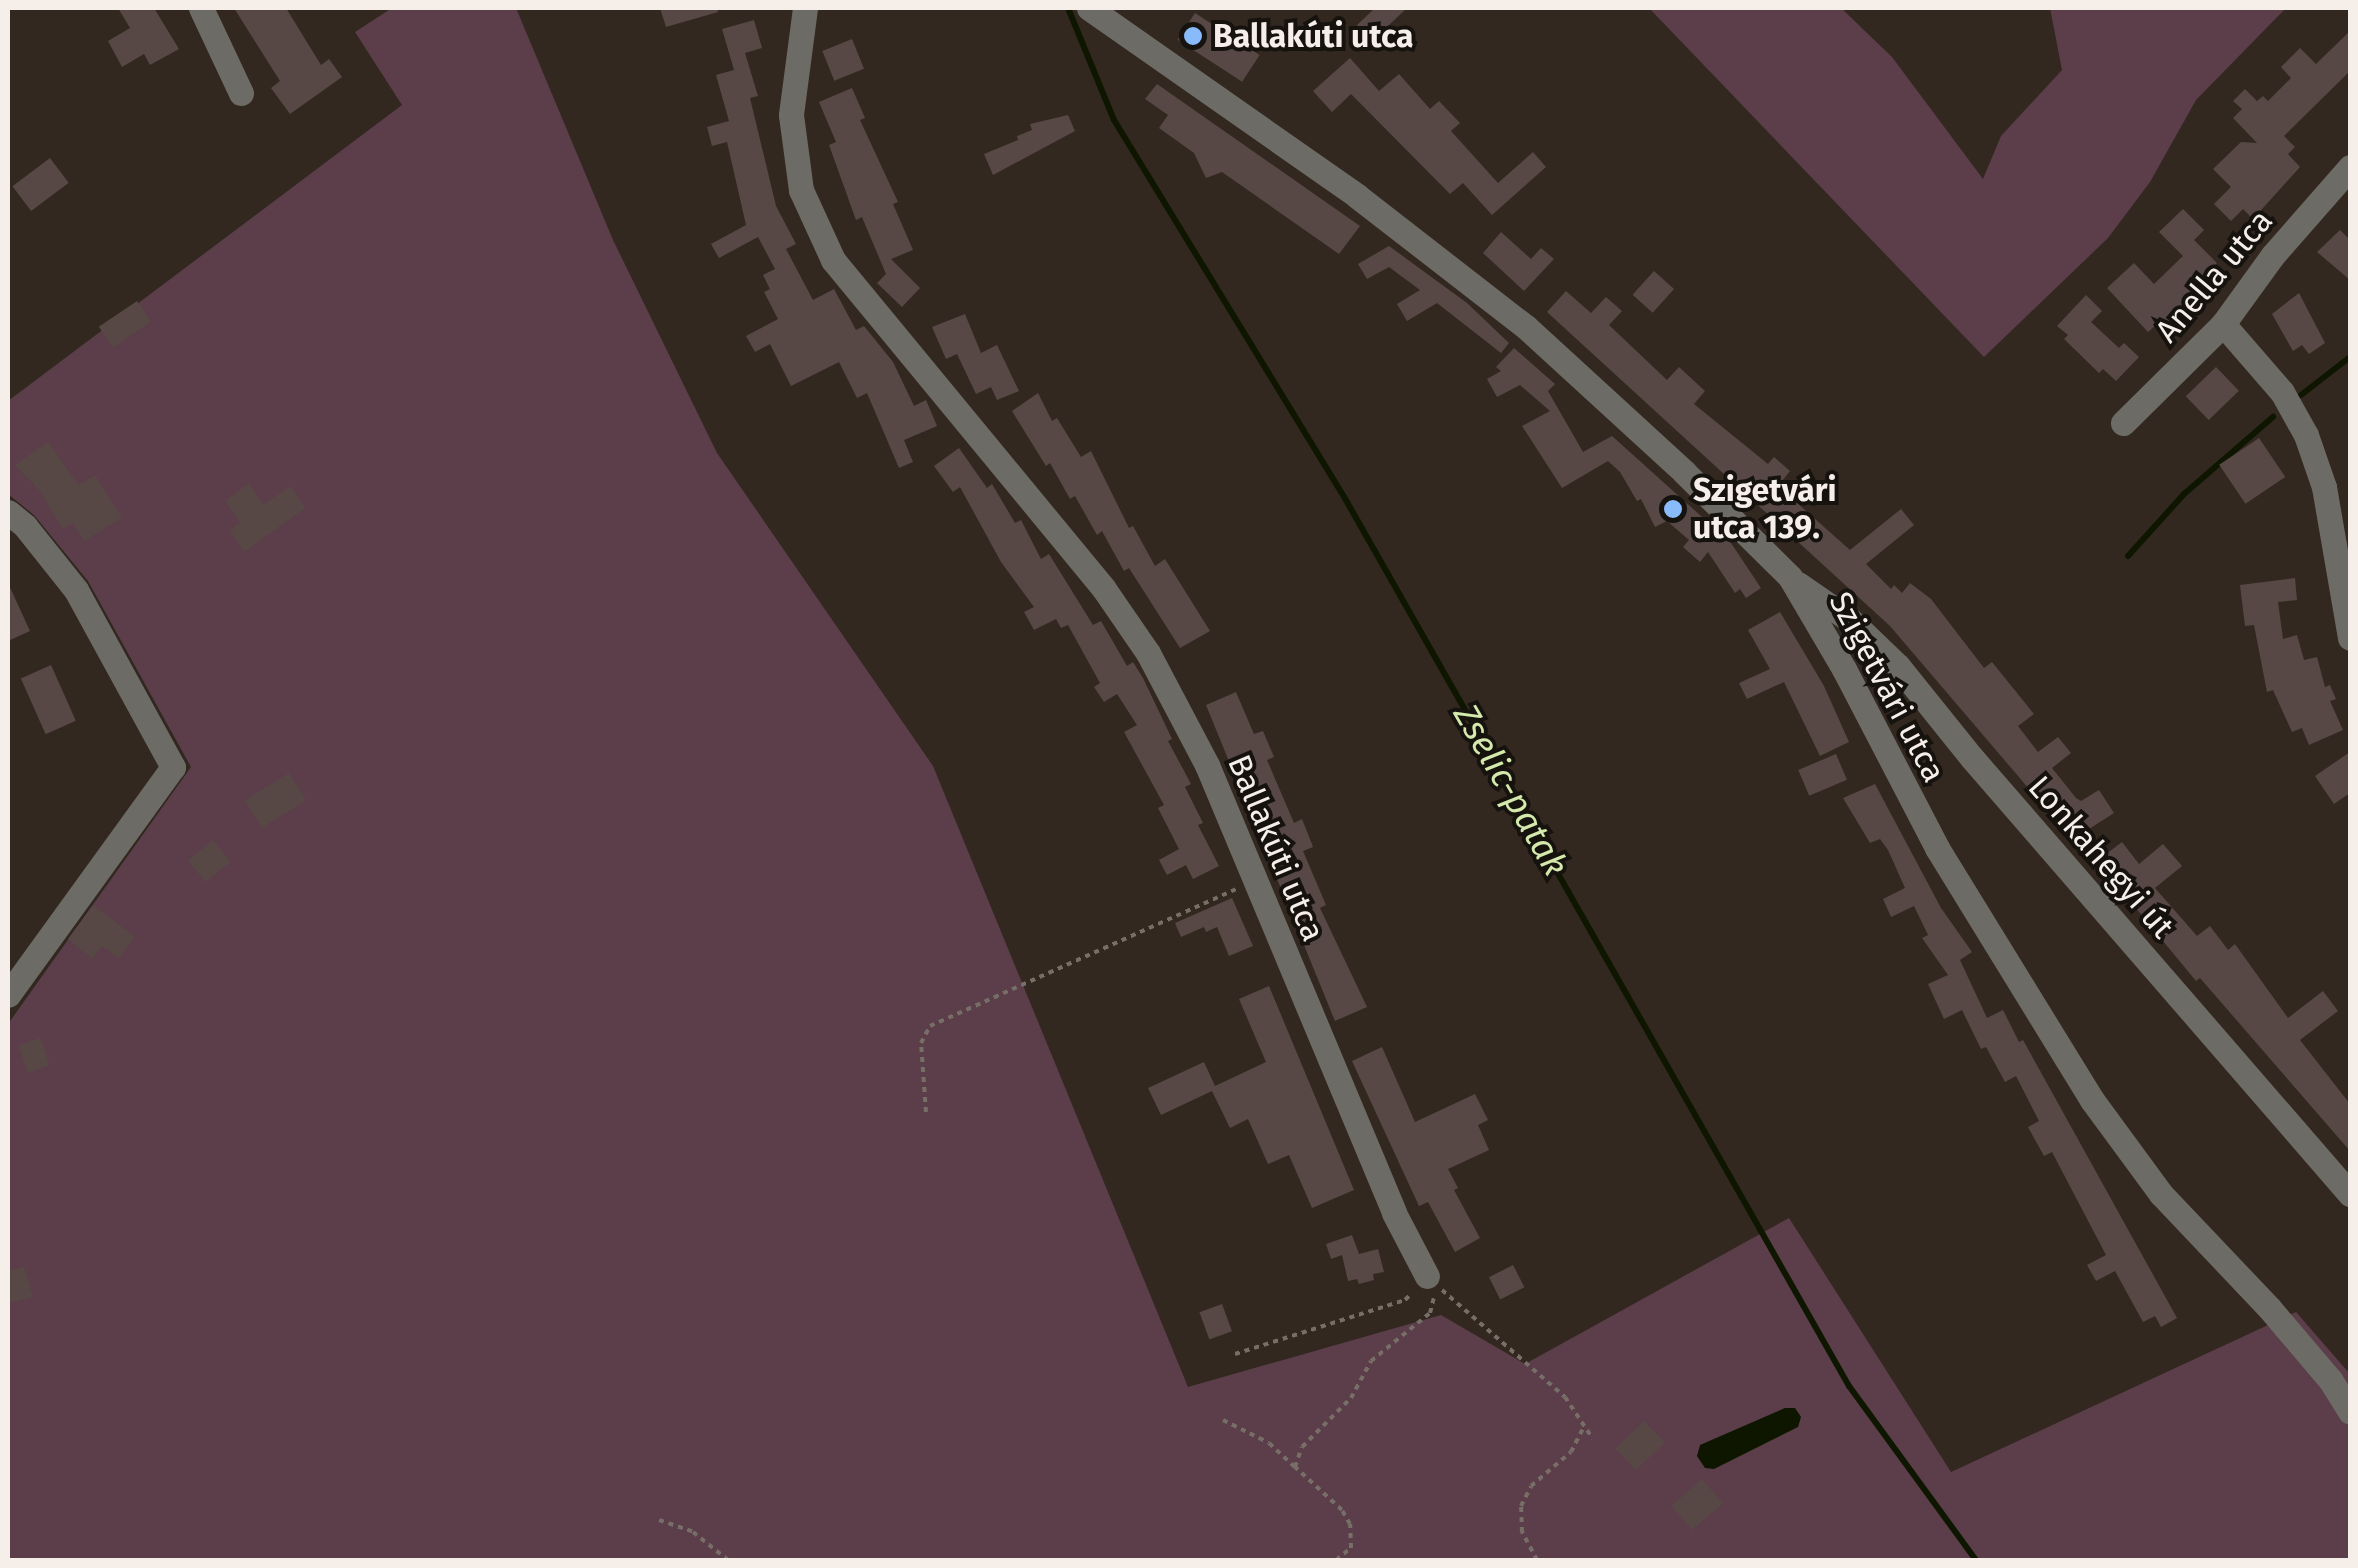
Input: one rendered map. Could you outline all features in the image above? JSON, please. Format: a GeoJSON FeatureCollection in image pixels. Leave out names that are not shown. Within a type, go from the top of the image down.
{"type":"FeatureCollection","features":[{"type":"Feature","properties":{"kind":"street"},"geometry":{"type":"LineString","coordinates":[[202,8],[241,93]]}},
{"type":"Feature","properties":{"kind":"street","name":"Ballakúti utca"},"geometry":{"type":"LineString","coordinates":[[805,8],[791,116],[801,190],[834,260],[1104,588],[1148,654],[1207,765],[1394,1213],[1427,1276]]}},
{"type":"Feature","properties":{"kind":"street","name":"Szigetvári utca"},"geometry":{"type":"LineString","coordinates":[[1094,11],[1357,196],[1526,327],[1684,472],[1790,578],[1844,669],[1936,848],[2092,1100],[2161,1194],[2270,1309],[2331,1380],[2350,1412]]}},
{"type":"Feature","properties":{"kind":"street","name":"Anella utca"},"geometry":{"type":"LineString","coordinates":[[2123,423],[2224,324],[2273,255],[2350,167]]}},
{"type":"Feature","properties":{"kind":"street"},"geometry":{"type":"LineString","coordinates":[[2224,324],[2282,392],[2306,435],[2324,487],[2350,638]]}},
{"type":"Feature","properties":{"kind":"street"},"geometry":{"type":"LineString","coordinates":[[8,512],[25,526],[76,590],[173,767],[8,995]]}},
{"type":"Feature","properties":{"kind":"street","name":"Lonkahegyi út"},"geometry":{"type":"LineString","coordinates":[[1790,578],[1850,620],[1898,666],[1972,758],[2350,1194]]}},
{"type":"Feature","properties":{"kind":"path"},"geometry":{"type":"LineString","coordinates":[[926,1112],[921,1043],[930,1026],[1254,881]]}},
{"type":"Feature","properties":{"kind":"path"},"geometry":{"type":"LineString","coordinates":[[1235,1354],[1405,1300],[1427,1276]]}},
{"type":"Feature","properties":{"kind":"path"},"geometry":{"type":"LineString","coordinates":[[1427,1276],[1482,1330],[1565,1397],[1593,1439]]}},
{"type":"Feature","properties":{"kind":"path"},"geometry":{"type":"LineString","coordinates":[[1295,1467],[1302,1447],[1351,1398],[1372,1361],[1430,1312],[1435,1298],[1427,1276]]}},
{"type":"Feature","properties":{"kind":"path"},"geometry":{"type":"LineString","coordinates":[[1223,1420],[1269,1442],[1328,1496],[1350,1524],[1350,1548],[1336,1560]]}},
{"type":"Feature","properties":{"kind":"path"},"geometry":{"type":"LineString","coordinates":[[1536,1560],[1522,1532],[1521,1506],[1531,1486],[1571,1452],[1583,1428]]}},
{"type":"Feature","properties":{"kind":"path"},"geometry":{"type":"LineString","coordinates":[[659,1520],[693,1532],[728,1560]]}},
{"type":"Feature","properties":{"kind":"shaded area"},"geometry":{"type":"Polygon","coordinates":[[[392,8],[516,8],[613,240],[717,453],[933,766],[1188,1387],[1441,1315],[1525,1364],[1789,1218],[1951,1472],[2296,1312],[2350,1374],[2350,1560],[8,1560],[8,1024],[191,767],[88,581],[34,515],[8,494],[8,401],[402,105],[355,32],[392,8]]]}},
{"type":"Feature","properties":{"kind":"shaded area"},"geometry":{"type":"Polygon","coordinates":[[[1649,8],[1841,8],[1892,57],[1983,179],[2001,136],[2062,70],[2050,8],[2286,8],[2196,100],[2150,182],[2108,238],[1984,357],[1649,8]]]}},
{"type":"Feature","properties":{"kind":"shaded area"},"geometry":{"type":"Polygon","coordinates":[[[1785,1408],[1795,1408],[1801,1417],[1798,1427],[1714,1469],[1705,1468],[1697,1456],[1700,1445],[1785,1408]]]}},
{"type":"Feature","properties":{"kind":"building"},"geometry":{"type":"Polygon","coordinates":[[[118,8],[154,8],[179,49],[150,65],[144,54],[122,67],[108,41],[130,28],[118,8]]]}},
{"type":"Feature","properties":{"kind":"building"},"geometry":{"type":"Polygon","coordinates":[[[234,8],[286,8],[321,65],[329,59],[342,77],[290,114],[271,88],[280,81],[234,8]]]}},
{"type":"Feature","properties":{"kind":"building"},"geometry":{"type":"Polygon","coordinates":[[[660,8],[717,8],[718,12],[666,27],[660,8]]]}},
{"type":"Feature","properties":{"kind":"building"},"geometry":{"type":"Polygon","coordinates":[[[1375,8],[1407,8],[1372,41],[1357,25],[1375,8]]]}},
{"type":"Feature","properties":{"kind":"building"},"geometry":{"type":"Polygon","coordinates":[[[1195,13],[1260,55],[1242,82],[1178,40],[1195,13]]]}},
{"type":"Feature","properties":{"kind":"building"},"geometry":{"type":"Polygon","coordinates":[[[754,20],[762,48],[745,53],[758,96],[750,98],[776,206],[796,244],[786,249],[813,300],[834,289],[856,330],[864,326],[893,362],[914,406],[926,400],[937,426],[904,440],[913,462],[899,468],[867,393],[857,398],[839,362],[791,386],[770,344],[755,352],[746,336],[778,319],[764,292],[770,289],[763,275],[775,269],[758,237],[719,258],[711,244],[746,225],[727,142],[712,146],[707,127],[729,121],[716,75],[734,70],[722,29],[754,20]]]}},
{"type":"Feature","properties":{"kind":"building"},"geometry":{"type":"Polygon","coordinates":[[[2350,31],[2350,71],[2284,136],[2295,147],[2288,154],[2300,167],[2253,219],[2243,209],[2231,221],[2214,204],[2231,187],[2213,169],[2241,142],[2257,143],[2233,118],[2242,109],[2233,101],[2245,89],[2257,101],[2263,96],[2268,101],[2291,78],[2281,67],[2300,48],[2316,64],[2350,31]]]}},
{"type":"Feature","properties":{"kind":"building"},"geometry":{"type":"Polygon","coordinates":[[[852,39],[864,69],[834,81],[822,51],[852,39]]]}},
{"type":"Feature","properties":{"kind":"building"},"geometry":{"type":"Polygon","coordinates":[[[1350,58],[1379,91],[1399,74],[1430,109],[1439,101],[1460,123],[1451,131],[1498,183],[1533,152],[1546,167],[1492,215],[1463,183],[1450,194],[1351,94],[1332,112],[1313,91],[1350,58]]]}},
{"type":"Feature","properties":{"kind":"building"},"geometry":{"type":"Polygon","coordinates":[[[1157,84],[1360,226],[1339,254],[1222,172],[1206,178],[1194,153],[1159,128],[1168,115],[1145,99],[1157,84]]]}},
{"type":"Feature","properties":{"kind":"building"},"geometry":{"type":"Polygon","coordinates":[[[852,88],[865,118],[860,120],[898,202],[893,204],[913,250],[891,259],[920,288],[902,307],[877,283],[886,274],[862,217],[856,220],[829,145],[836,142],[819,102],[852,88]]]}},
{"type":"Feature","properties":{"kind":"building"},"geometry":{"type":"Polygon","coordinates":[[[1068,115],[1075,131],[993,175],[984,154],[1018,140],[1017,136],[1032,130],[1030,124],[1068,115]]]}},
{"type":"Feature","properties":{"kind":"building"},"geometry":{"type":"Polygon","coordinates":[[[50,158],[69,183],[31,211],[12,186],[50,158]]]}},
{"type":"Feature","properties":{"kind":"building"},"geometry":{"type":"Polygon","coordinates":[[[2183,209],[2204,230],[2194,240],[2217,263],[2207,272],[2215,280],[2181,314],[2185,319],[2167,335],[2157,324],[2148,332],[2107,288],[2134,263],[2154,284],[2183,256],[2159,232],[2183,209]]]}},
{"type":"Feature","properties":{"kind":"building"},"geometry":{"type":"Polygon","coordinates":[[[2340,230],[2350,240],[2350,280],[2317,252],[2340,230]]]}},
{"type":"Feature","properties":{"kind":"building"},"geometry":{"type":"Polygon","coordinates":[[[1501,232],[1531,259],[1541,248],[1554,259],[1524,291],[1483,253],[1501,232]]]}},
{"type":"Feature","properties":{"kind":"building"},"geometry":{"type":"Polygon","coordinates":[[[1389,246],[1467,303],[1509,343],[1501,353],[1437,303],[1407,321],[1397,304],[1420,290],[1389,267],[1367,279],[1358,264],[1389,246]]]}},
{"type":"Feature","properties":{"kind":"building"},"geometry":{"type":"Polygon","coordinates":[[[1654,271],[1674,289],[1653,313],[1633,295],[1654,271]]]}},
{"type":"Feature","properties":{"kind":"building"},"geometry":{"type":"Polygon","coordinates":[[[1566,291],[1591,313],[1606,297],[1622,311],[1609,325],[1667,380],[1679,367],[1705,391],[1694,404],[1768,464],[1774,457],[1790,471],[1778,486],[1850,550],[1901,509],[1914,525],[1866,564],[1891,589],[1894,585],[1902,593],[1910,583],[1931,599],[1984,668],[1992,662],[2034,714],[2018,726],[2038,752],[2058,737],[2071,753],[2052,768],[2076,798],[2081,801],[2099,790],[2114,813],[2075,838],[2045,790],[2036,797],[1890,626],[1547,312],[1566,291]]]}},
{"type":"Feature","properties":{"kind":"building"},"geometry":{"type":"Polygon","coordinates":[[[2299,293],[2325,343],[2309,354],[2302,345],[2293,351],[2272,314],[2299,293]]]}},
{"type":"Feature","properties":{"kind":"building"},"geometry":{"type":"Polygon","coordinates":[[[2086,295],[2102,311],[2091,322],[2119,348],[2124,343],[2139,357],[2116,381],[2103,369],[2099,373],[2064,339],[2068,335],[2057,326],[2086,295]]]}},
{"type":"Feature","properties":{"kind":"building"},"geometry":{"type":"Polygon","coordinates":[[[137,301],[151,322],[113,347],[99,327],[137,301]]]}},
{"type":"Feature","properties":{"kind":"building"},"geometry":{"type":"Polygon","coordinates":[[[965,314],[981,353],[997,345],[1019,391],[997,400],[991,387],[976,394],[957,354],[946,359],[932,327],[965,314]]]}},
{"type":"Feature","properties":{"kind":"building"},"geometry":{"type":"Polygon","coordinates":[[[1514,348],[1555,384],[1548,391],[1583,452],[1612,436],[1731,543],[1761,588],[1746,598],[1740,589],[1735,593],[1708,552],[1700,562],[1683,547],[1689,540],[1667,521],[1655,527],[1641,499],[1637,501],[1620,472],[1608,461],[1562,488],[1522,426],[1550,411],[1520,385],[1497,397],[1487,379],[1501,371],[1496,367],[1514,348]]]}},
{"type":"Feature","properties":{"kind":"building"},"geometry":{"type":"Polygon","coordinates":[[[2216,367],[2239,391],[2209,420],[2186,396],[2216,367]]]}},
{"type":"Feature","properties":{"kind":"building"},"geometry":{"type":"Polygon","coordinates":[[[1038,393],[1052,421],[1057,418],[1081,457],[1091,451],[1129,528],[1133,526],[1155,566],[1165,559],[1210,631],[1180,648],[1129,568],[1124,571],[1102,531],[1097,535],[1075,496],[1070,499],[1050,463],[1046,466],[1012,411],[1038,393]]]}},
{"type":"Feature","properties":{"kind":"building"},"geometry":{"type":"Polygon","coordinates":[[[2259,438],[2285,477],[2245,504],[2219,465],[2259,438]]]}},
{"type":"Feature","properties":{"kind":"building"},"geometry":{"type":"Polygon","coordinates":[[[48,442],[79,485],[95,475],[122,518],[84,541],[73,523],[63,529],[40,491],[15,465],[48,442]]]}},
{"type":"Feature","properties":{"kind":"building"},"geometry":{"type":"Polygon","coordinates":[[[959,448],[987,488],[992,484],[1015,523],[1021,520],[1041,559],[1049,554],[1093,625],[1101,621],[1127,666],[1133,662],[1143,678],[1172,739],[1168,741],[1191,784],[1185,787],[1203,823],[1198,825],[1219,866],[1193,879],[1186,865],[1167,875],[1159,860],[1179,849],[1158,808],[1164,805],[1124,732],[1137,725],[1117,694],[1104,702],[1094,687],[1100,683],[1068,625],[1061,628],[1056,619],[1034,630],[1024,612],[1034,607],[1001,562],[960,487],[953,492],[934,466],[959,448]]]}},
{"type":"Feature","properties":{"kind":"building"},"geometry":{"type":"Polygon","coordinates":[[[249,483],[263,505],[291,486],[305,508],[244,552],[230,530],[240,523],[225,501],[249,483]]]}},
{"type":"Feature","properties":{"kind":"building"},"geometry":{"type":"Polygon","coordinates":[[[2295,578],[2297,600],[2278,602],[2283,639],[2297,635],[2304,660],[2317,657],[2325,687],[2330,685],[2336,699],[2330,701],[2343,730],[2309,745],[2302,728],[2292,732],[2273,690],[2267,692],[2254,625],[2245,626],[2240,585],[2295,578]]]}},
{"type":"Feature","properties":{"kind":"building"},"geometry":{"type":"Polygon","coordinates":[[[8,583],[30,631],[8,641],[8,583]]]}},
{"type":"Feature","properties":{"kind":"building"},"geometry":{"type":"Polygon","coordinates":[[[1780,612],[1824,686],[1849,742],[1820,756],[1784,682],[1747,699],[1739,683],[1770,669],[1748,630],[1780,612]]]}},
{"type":"Feature","properties":{"kind":"building"},"geometry":{"type":"Polygon","coordinates":[[[51,665],[76,721],[46,734],[21,678],[51,665]]]}},
{"type":"Feature","properties":{"kind":"building"},"geometry":{"type":"Polygon","coordinates":[[[1236,692],[1254,734],[1263,731],[1274,757],[1267,760],[1294,823],[1302,819],[1313,847],[1303,851],[1326,905],[1320,908],[1367,1007],[1335,1021],[1206,705],[1236,692]]]}},
{"type":"Feature","properties":{"kind":"building"},"geometry":{"type":"Polygon","coordinates":[[[2350,752],[2350,793],[2334,804],[2315,776],[2350,752]]]}},
{"type":"Feature","properties":{"kind":"building"},"geometry":{"type":"Polygon","coordinates":[[[1836,754],[1847,780],[1809,796],[1798,770],[1836,754]]]}},
{"type":"Feature","properties":{"kind":"building"},"geometry":{"type":"Polygon","coordinates":[[[289,773],[306,800],[262,828],[245,801],[289,773]]]}},
{"type":"Feature","properties":{"kind":"building"},"geometry":{"type":"Polygon","coordinates":[[[1875,784],[1941,908],[1972,952],[1960,960],[1987,1018],[2003,1010],[2019,1042],[2023,1040],[2177,1318],[2161,1327],[2155,1316],[2143,1322],[2115,1271],[2096,1281],[2087,1265],[2106,1255],[2052,1152],[2044,1156],[2028,1127],[2039,1121],[2016,1076],[2005,1082],[1986,1047],[1981,1049],[1962,1010],[1944,1019],[1928,984],[1948,975],[1922,938],[1928,935],[1914,906],[1891,917],[1883,899],[1905,888],[1888,850],[1880,839],[1870,843],[1843,798],[1875,784]]]}},
{"type":"Feature","properties":{"kind":"building"},"geometry":{"type":"Polygon","coordinates":[[[213,840],[231,862],[206,882],[188,860],[213,840]]]}},
{"type":"Feature","properties":{"kind":"building"},"geometry":{"type":"Polygon","coordinates":[[[2122,842],[2139,864],[2163,844],[2182,866],[2155,888],[2197,936],[2210,926],[2228,950],[2235,944],[2288,1018],[2323,991],[2338,1011],[2300,1040],[2350,1104],[2350,1151],[2200,978],[2196,981],[2097,861],[2122,842]]]}},
{"type":"Feature","properties":{"kind":"building"},"geometry":{"type":"Polygon","coordinates":[[[1232,898],[1253,946],[1229,956],[1217,927],[1206,932],[1204,927],[1181,937],[1175,923],[1232,898]]]}},
{"type":"Feature","properties":{"kind":"building"},"geometry":{"type":"Polygon","coordinates":[[[93,905],[135,937],[119,958],[102,946],[92,959],[68,939],[93,905]]]}},
{"type":"Feature","properties":{"kind":"building"},"geometry":{"type":"Polygon","coordinates":[[[1269,986],[1354,1190],[1312,1208],[1289,1155],[1268,1164],[1248,1119],[1230,1128],[1212,1091],[1161,1115],[1148,1088],[1204,1062],[1215,1086],[1266,1062],[1239,999],[1269,986]]]}},
{"type":"Feature","properties":{"kind":"building"},"geometry":{"type":"Polygon","coordinates":[[[40,1038],[50,1065],[28,1073],[18,1046],[40,1038]]]}},
{"type":"Feature","properties":{"kind":"building"},"geometry":{"type":"Polygon","coordinates":[[[1382,1047],[1415,1122],[1475,1094],[1488,1120],[1478,1125],[1489,1150],[1448,1169],[1458,1188],[1454,1190],[1480,1238],[1455,1252],[1428,1202],[1419,1206],[1352,1061],[1382,1047]]]}},
{"type":"Feature","properties":{"kind":"building"},"geometry":{"type":"Polygon","coordinates":[[[1352,1235],[1359,1254],[1378,1249],[1384,1272],[1373,1274],[1374,1280],[1359,1284],[1357,1279],[1348,1281],[1342,1255],[1331,1259],[1326,1244],[1352,1235]]]}},
{"type":"Feature","properties":{"kind":"building"},"geometry":{"type":"Polygon","coordinates":[[[1513,1265],[1524,1287],[1500,1300],[1489,1277],[1513,1265]]]}},
{"type":"Feature","properties":{"kind":"building"},"geometry":{"type":"Polygon","coordinates":[[[24,1267],[33,1297],[8,1303],[8,1271],[24,1267]]]}},
{"type":"Feature","properties":{"kind":"building"},"geometry":{"type":"Polygon","coordinates":[[[1222,1304],[1232,1331],[1209,1339],[1199,1312],[1222,1304]]]}},
{"type":"Feature","properties":{"kind":"building"},"geometry":{"type":"Polygon","coordinates":[[[1644,1421],[1665,1443],[1636,1470],[1615,1449],[1644,1421]]]}},
{"type":"Feature","properties":{"kind":"building"},"geometry":{"type":"Polygon","coordinates":[[[1702,1479],[1723,1503],[1692,1530],[1671,1506],[1702,1479]]]}},
{"type":"Feature","properties":{"kind":"waterway","name":"Zselic-patak"},"geometry":{"type":"LineString","coordinates":[[1068,8],[1114,120],[1347,502],[1849,1386],[1976,1560]]}},
{"type":"Feature","properties":{"kind":"waterway"},"geometry":{"type":"LineString","coordinates":[[2301,395],[2350,357]]}},
{"type":"Feature","properties":{"kind":"waterway"},"geometry":{"type":"LineString","coordinates":[[2128,556],[2184,494],[2273,417]]}},
{"type":"Feature","properties":{"kind":"place","name":"Ballakúti utca"},"geometry":{"type":"Point","coordinates":[1193,36]}},
{"type":"Feature","properties":{"kind":"place","name":"Szigetvári utca 139."},"geometry":{"type":"Point","coordinates":[1673,509]}}]}
